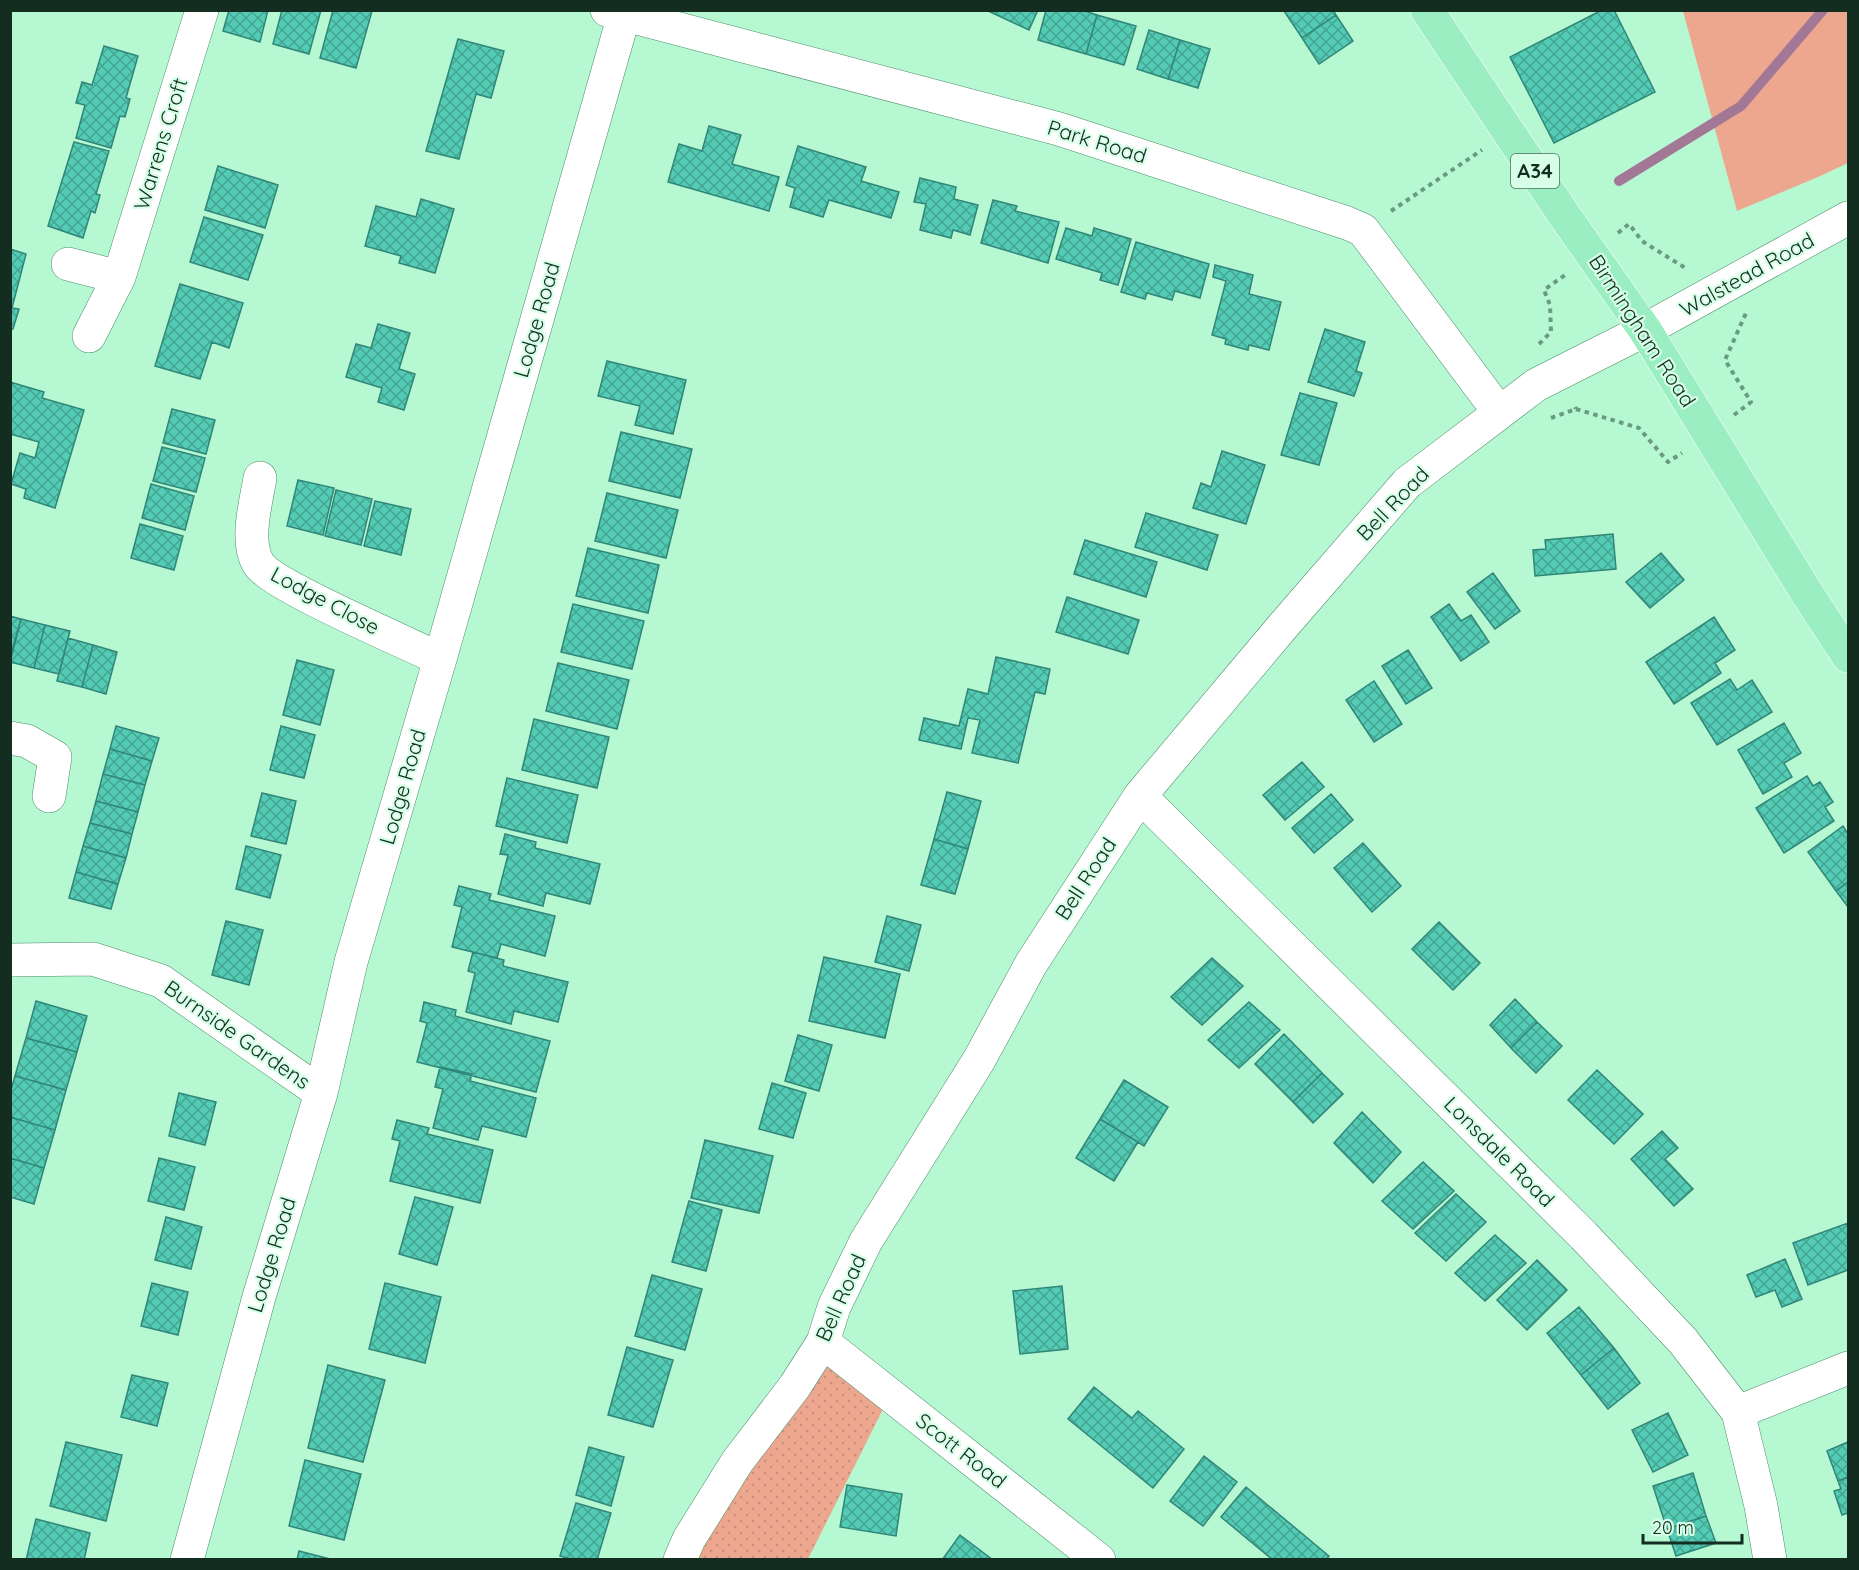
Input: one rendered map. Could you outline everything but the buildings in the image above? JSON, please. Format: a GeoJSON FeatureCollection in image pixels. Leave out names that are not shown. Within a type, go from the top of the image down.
{"type":"FeatureCollection","features":[{"type":"Feature","properties":{"kind":"highway","name":"Birmingham Road"},"geometry":{"type":"LineString","coordinates":[[1427,10],[1645,330],[1848,656]]}},
{"type":"Feature","properties":{"kind":"street","name":"Warrens Croft"},"geometry":{"type":"LineString","coordinates":[[89,336],[119,277],[202,10]]}},
{"type":"Feature","properties":{"kind":"street","name":"Park Road"},"geometry":{"type":"LineString","coordinates":[[615,13],[1059,129],[1363,230]]}},
{"type":"Feature","properties":{"kind":"street","name":"Lodge Road"},"geometry":{"type":"LineString","coordinates":[[188,1560],[259,1297],[321,1093],[351,962],[440,659],[615,13]]}},
{"type":"Feature","properties":{"kind":"street","name":"Walstead Road"},"geometry":{"type":"LineString","coordinates":[[1645,330],[1848,218]]}},
{"type":"Feature","properties":{"kind":"street"},"geometry":{"type":"LineString","coordinates":[[1363,230],[1499,412]]}},
{"type":"Feature","properties":{"kind":"street"},"geometry":{"type":"LineString","coordinates":[[68,264],[119,277]]}},
{"type":"Feature","properties":{"kind":"street","name":"Bell Road"},"geometry":{"type":"LineString","coordinates":[[680,1560],[689,1539],[737,1462],[795,1386],[823,1342],[834,1307],[866,1241],[979,1060],[1031,964],[1140,796],[1407,483],[1536,385],[1645,330]]}},
{"type":"Feature","properties":{"kind":"street","name":"Lodge Close"},"geometry":{"type":"LineString","coordinates":[[260,478],[251,538],[258,564],[288,586],[440,659]]}},
{"type":"Feature","properties":{"kind":"street"},"geometry":{"type":"LineString","coordinates":[[10,738],[27,741],[55,757],[49,796]]}},
{"type":"Feature","properties":{"kind":"street","name":"Lonsdale Road"},"geometry":{"type":"LineString","coordinates":[[1140,796],[1584,1236],[1683,1341],[1738,1412],[1761,1506],[1770,1560]]}},
{"type":"Feature","properties":{"kind":"street","name":"Burnside Gardens"},"geometry":{"type":"LineString","coordinates":[[10,960],[93,960],[161,981],[321,1093]]}},
{"type":"Feature","properties":{"kind":"street","name":"Scott Road"},"geometry":{"type":"LineString","coordinates":[[823,1342],[1099,1560]]}},
{"type":"Feature","properties":{"kind":"street"},"geometry":{"type":"LineString","coordinates":[[1738,1412],[1848,1368]]}},
{"type":"Feature","properties":{"kind":"path"},"geometry":{"type":"LineString","coordinates":[[1363,230],[1510,133]]}},
{"type":"Feature","properties":{"kind":"path"},"geometry":{"type":"LineString","coordinates":[[1526,392],[1531,351],[1551,332],[1550,305],[1544,290],[1629,224],[1642,241],[1686,269],[1696,264]]}},
{"type":"Feature","properties":{"kind":"path"},"geometry":{"type":"LineString","coordinates":[[1576,409],[1638,428],[1668,462],[1750,402],[1725,360],[1749,305]]}},
{"type":"Feature","properties":{"kind":"shaded area"},"geometry":{"type":"Polygon","coordinates":[[[1683,11],[1848,11],[1848,163],[1737,211],[1683,11]]]}},
{"type":"Feature","properties":{"kind":"shaded area"},"geometry":{"type":"Polygon","coordinates":[[[823,1360],[885,1405],[808,1559],[698,1560],[703,1547],[748,1473],[823,1360]]]}},
{"type":"Feature","properties":{"kind":"waterway"},"geometry":{"type":"LineString","coordinates":[[1619,181],[1741,106],[1823,10]]}}]}
